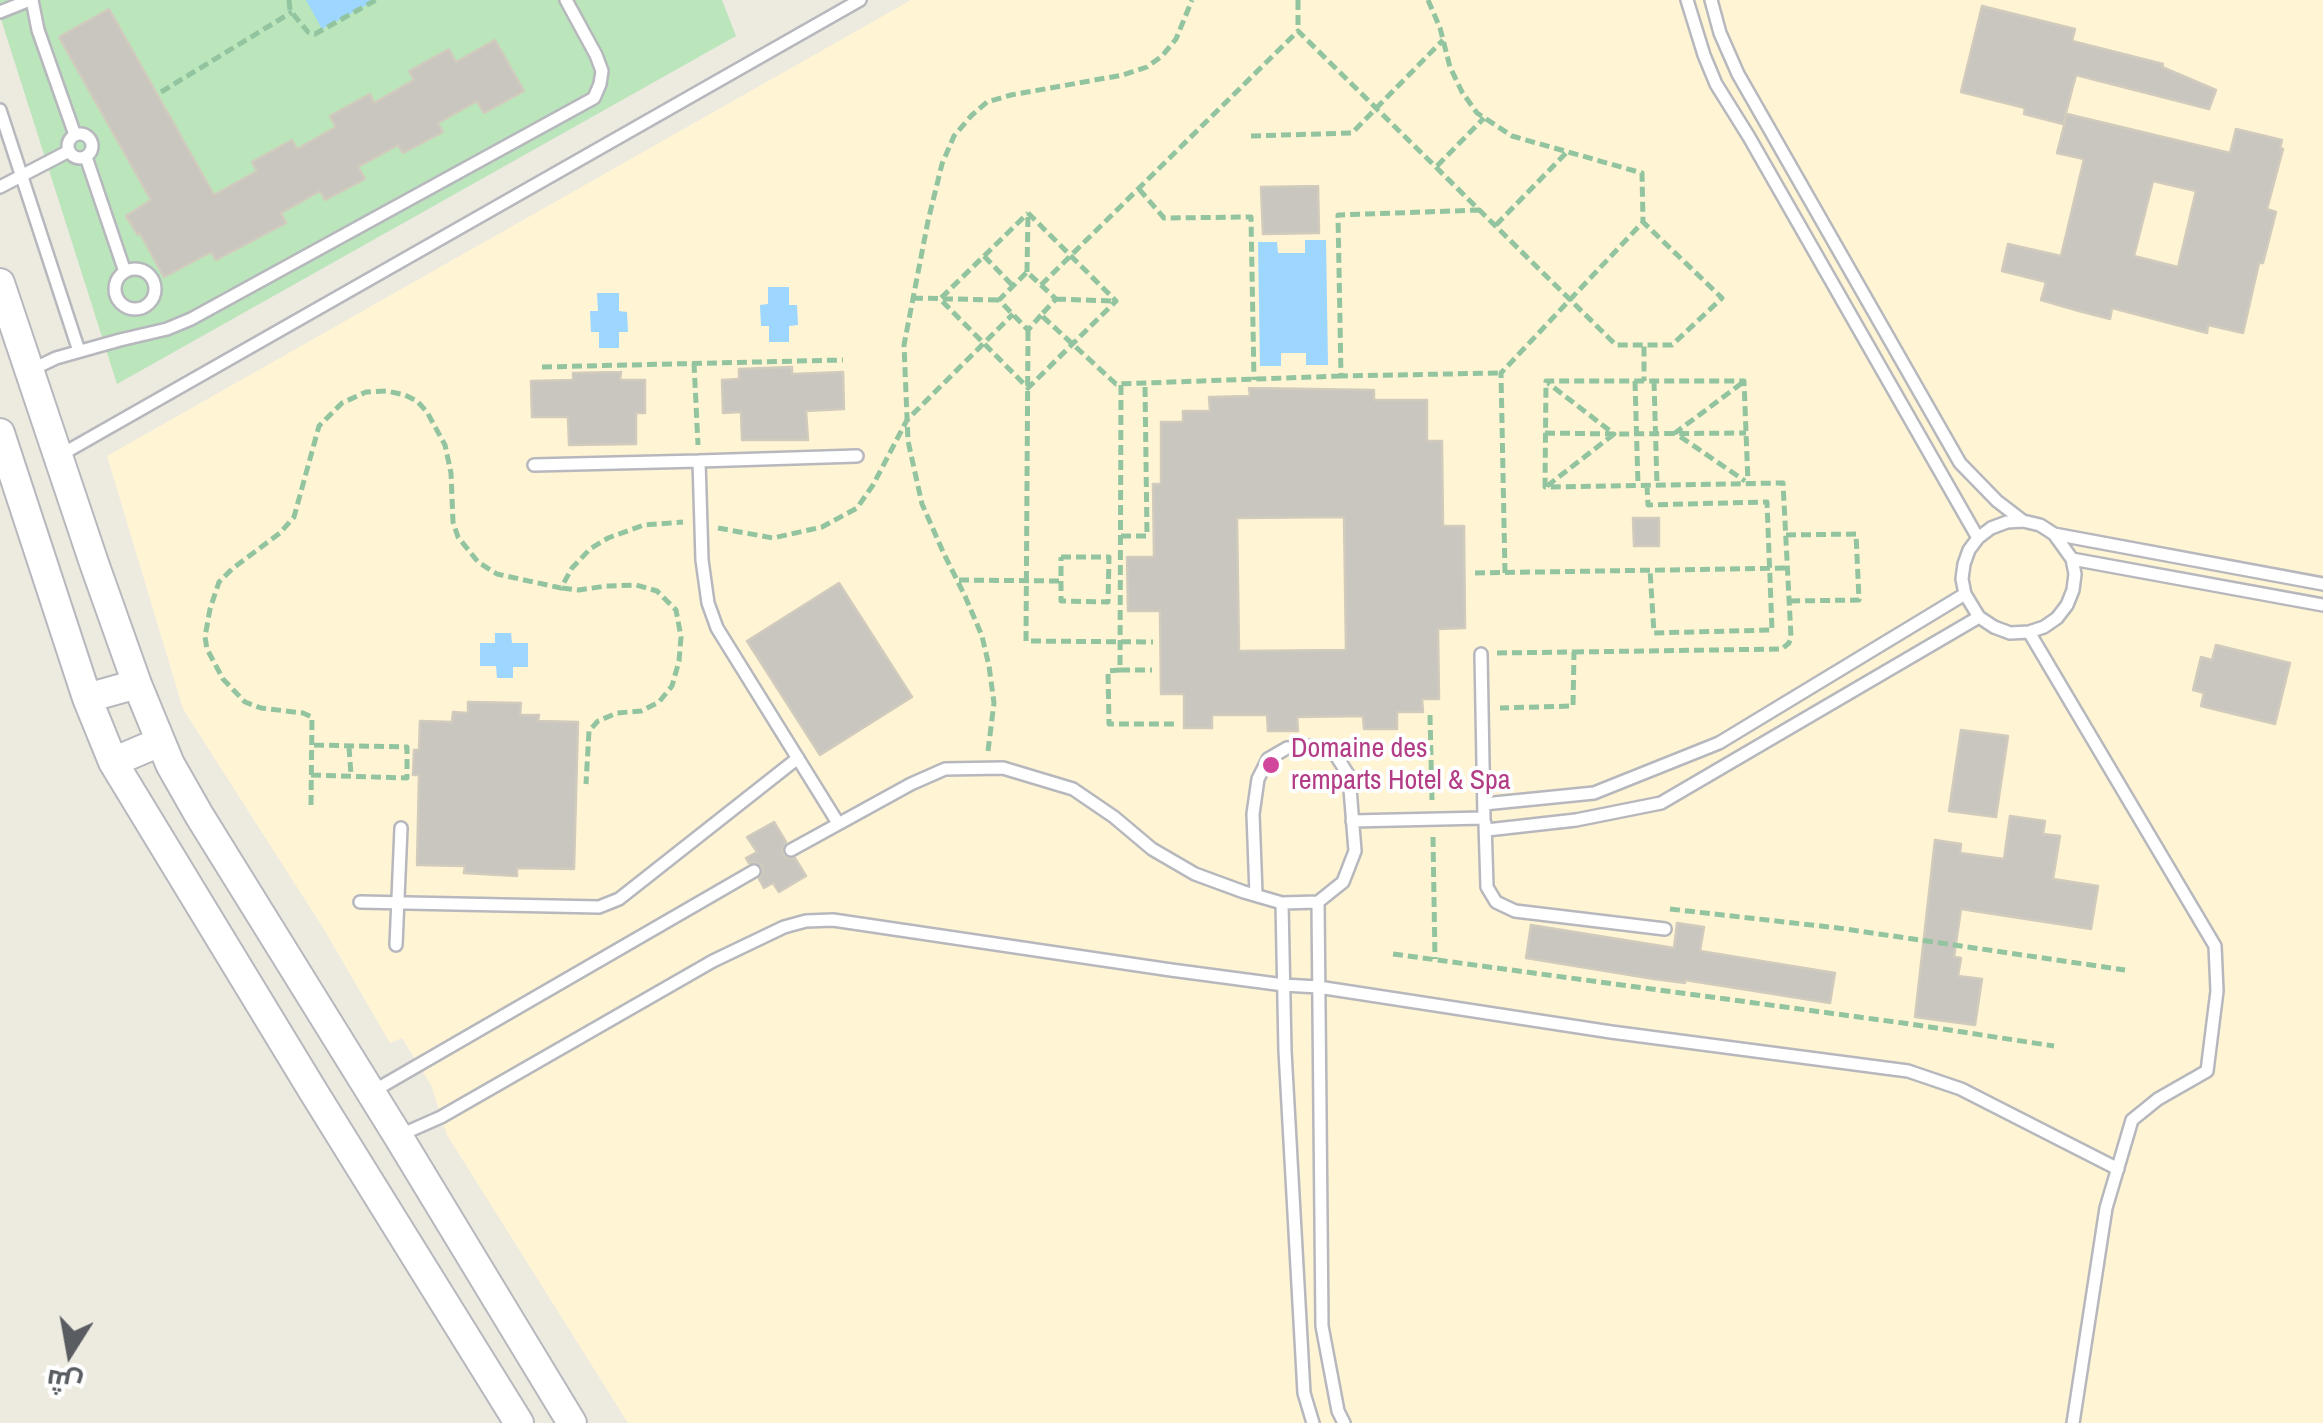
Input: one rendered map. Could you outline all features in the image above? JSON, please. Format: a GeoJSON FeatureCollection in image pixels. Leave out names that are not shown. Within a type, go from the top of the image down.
{"type":"FeatureCollection","features":[{"type":"Feature","properties":{"kind":"street"},"geometry":{"type":"LineString","coordinates":[[0,284],[57,457],[160,742],[200,815],[572,1423]]}},
{"type":"Feature","properties":{"kind":"street"},"geometry":{"type":"LineString","coordinates":[[0,432],[87,698],[113,762],[519,1423]]}},
{"type":"Feature","properties":{"kind":"street"},"geometry":{"type":"LineString","coordinates":[[87,698],[137,684]]}},
{"type":"Feature","properties":{"kind":"street"},"geometry":{"type":"LineString","coordinates":[[113,762],[160,742]]}},
{"type":"Feature","properties":{"kind":"lane"},"geometry":{"type":"LineString","coordinates":[[0,12],[32,0],[38,30],[75,134]]}},
{"type":"Feature","properties":{"kind":"lane"},"geometry":{"type":"LineString","coordinates":[[30,370],[78,351],[166,329],[191,318],[594,98],[602,71],[566,0]]}},
{"type":"Feature","properties":{"kind":"lane"},"geometry":{"type":"LineString","coordinates":[[57,457],[860,0]]}},
{"type":"Feature","properties":{"kind":"lane"},"geometry":{"type":"LineString","coordinates":[[1688,0],[1716,84],[1978,538]]}},
{"type":"Feature","properties":{"kind":"lane"},"geometry":{"type":"LineString","coordinates":[[1711,0],[1728,54],[1960,463],[2023,521]]}},
{"type":"Feature","properties":{"kind":"lane"},"geometry":{"type":"LineString","coordinates":[[0,110],[78,351]]}},
{"type":"Feature","properties":{"kind":"lane"},"geometry":{"type":"LineString","coordinates":[[1749,137],[1768,127]]}},
{"type":"Feature","properties":{"kind":"lane"},"geometry":{"type":"LineString","coordinates":[[75,134],[92,140],[91,153],[86,157],[79,158],[69,151],[70,138],[75,134]]}},
{"type":"Feature","properties":{"kind":"lane"},"geometry":{"type":"LineString","coordinates":[[0,187],[69,151]]}},
{"type":"Feature","properties":{"kind":"lane"},"geometry":{"type":"LineString","coordinates":[[86,157],[125,272]]}},
{"type":"Feature","properties":{"kind":"lane"},"geometry":{"type":"LineString","coordinates":[[534,465],[857,456]]}},
{"type":"Feature","properties":{"kind":"lane"},"geometry":{"type":"LineString","coordinates":[[699,461],[702,560],[708,603],[718,628],[838,823]]}},
{"type":"Feature","properties":{"kind":"lane"},"geometry":{"type":"LineString","coordinates":[[2023,521],[2054,534],[2072,558],[2075,574],[2067,605],[2057,618],[2029,632],[2010,633],[1979,617],[1965,594],[1962,579],[1969,550],[1978,538],[1991,528],[2023,521]]}},
{"type":"Feature","properties":{"kind":"lane"},"geometry":{"type":"LineString","coordinates":[[2054,534],[2323,584]]}},
{"type":"Feature","properties":{"kind":"lane"},"geometry":{"type":"LineString","coordinates":[[2072,558],[2323,605]]}},
{"type":"Feature","properties":{"kind":"lane"},"geometry":{"type":"LineString","coordinates":[[1484,804],[1594,793],[1719,743],[1965,594]]}},
{"type":"Feature","properties":{"kind":"lane"},"geometry":{"type":"LineString","coordinates":[[1352,822],[1486,824],[1576,820],[1661,802],[1979,617]]}},
{"type":"Feature","properties":{"kind":"lane"},"geometry":{"type":"LineString","coordinates":[[2029,632],[2215,946],[2217,991],[2206,1071],[2158,1099],[2132,1120],[2106,1208],[2074,1423]]}},
{"type":"Feature","properties":{"kind":"lane"},"geometry":{"type":"LineString","coordinates":[[1482,654],[1487,888],[1496,902],[1515,911],[1665,929]]}},
{"type":"Feature","properties":{"kind":"lane"},"geometry":{"type":"LineString","coordinates":[[790,850],[944,769],[1003,768],[1074,789],[1152,849],[1194,874],[1282,904],[1318,902],[1344,882],[1354,850],[1349,776],[1334,754],[1313,746],[1287,748],[1268,759],[1258,779],[1253,814],[1256,894]]}},
{"type":"Feature","properties":{"kind":"lane"},"geometry":{"type":"LineString","coordinates":[[360,902],[600,908],[619,899],[798,758]]}},
{"type":"Feature","properties":{"kind":"lane"},"geometry":{"type":"LineString","coordinates":[[396,945],[401,828]]}},
{"type":"Feature","properties":{"kind":"lane"},"geometry":{"type":"LineString","coordinates":[[370,1093],[754,871]]}},
{"type":"Feature","properties":{"kind":"lane"},"geometry":{"type":"LineString","coordinates":[[1318,902],[1322,1326],[1338,1411],[1344,1423]]}},
{"type":"Feature","properties":{"kind":"lane"},"geometry":{"type":"LineString","coordinates":[[1282,904],[1285,1052],[1304,1393],[1313,1423]]}},
{"type":"Feature","properties":{"kind":"lane"},"geometry":{"type":"LineString","coordinates":[[398,1136],[441,1117],[714,960],[806,920],[832,920],[1908,1071],[1961,1088],[2118,1169]]}},
{"type":"Feature","properties":{"kind":"path"},"geometry":{"type":"LineString","coordinates":[[289,0],[292,12],[305,29],[318,34],[376,0]]}},
{"type":"Feature","properties":{"kind":"path"},"geometry":{"type":"LineString","coordinates":[[984,768],[994,703],[989,666],[982,636],[922,504],[908,441],[904,345],[942,164],[954,136],[987,102],[1124,75],[1146,67],[1162,56],[1176,38],[1192,0]]}},
{"type":"Feature","properties":{"kind":"path"},"geometry":{"type":"LineString","coordinates":[[1041,285],[1298,32],[1298,0]]}},
{"type":"Feature","properties":{"kind":"path"},"geometry":{"type":"LineString","coordinates":[[1428,0],[1450,67],[1477,113],[1512,136],[1642,173],[1643,222],[1500,374],[1505,572]]}},
{"type":"Feature","properties":{"kind":"path"},"geometry":{"type":"LineString","coordinates":[[161,92],[292,12]]}},
{"type":"Feature","properties":{"kind":"path"},"geometry":{"type":"LineString","coordinates":[[1298,32],[1616,345],[1672,346],[1722,298],[1643,222]]}},
{"type":"Feature","properties":{"kind":"path"},"geometry":{"type":"LineString","coordinates":[[1250,136],[1352,133],[1443,40]]}},
{"type":"Feature","properties":{"kind":"path"},"geometry":{"type":"LineString","coordinates":[[1436,167],[1484,118]]}},
{"type":"Feature","properties":{"kind":"path"},"geometry":{"type":"LineString","coordinates":[[1496,226],[1567,152]]}},
{"type":"Feature","properties":{"kind":"path"},"geometry":{"type":"LineString","coordinates":[[1138,189],[1164,218],[1250,217],[1254,380]]}},
{"type":"Feature","properties":{"kind":"path"},"geometry":{"type":"LineString","coordinates":[[1341,376],[1338,214],[1480,210]]}},
{"type":"Feature","properties":{"kind":"path"},"geometry":{"type":"LineString","coordinates":[[913,298],[999,300],[1027,272],[1028,213]]}},
{"type":"Feature","properties":{"kind":"path"},"geometry":{"type":"LineString","coordinates":[[940,299],[1028,213]]}},
{"type":"Feature","properties":{"kind":"path"},"geometry":{"type":"LineString","coordinates":[[1028,213],[1116,302]]}},
{"type":"Feature","properties":{"kind":"path"},"geometry":{"type":"LineString","coordinates":[[984,256],[1013,286]]}},
{"type":"Feature","properties":{"kind":"path"},"geometry":{"type":"LineString","coordinates":[[1027,272],[1056,299],[1116,302]]}},
{"type":"Feature","properties":{"kind":"path"},"geometry":{"type":"LineString","coordinates":[[940,299],[1028,388]]}},
{"type":"Feature","properties":{"kind":"path"},"geometry":{"type":"LineString","coordinates":[[1056,299],[1028,330],[1026,642],[1153,642]]}},
{"type":"Feature","properties":{"kind":"path"},"geometry":{"type":"LineString","coordinates":[[999,300],[1028,330]]}},
{"type":"Feature","properties":{"kind":"path"},"geometry":{"type":"LineString","coordinates":[[1028,388],[1116,302]]}},
{"type":"Feature","properties":{"kind":"path"},"geometry":{"type":"LineString","coordinates":[[560,588],[590,549],[644,524],[700,524],[773,538],[822,527],[857,508],[874,485],[907,420],[1012,314]]}},
{"type":"Feature","properties":{"kind":"path"},"geometry":{"type":"LineString","coordinates":[[1041,315],[1116,384],[1500,374]]}},
{"type":"Feature","properties":{"kind":"path"},"geometry":{"type":"LineString","coordinates":[[1644,345],[1644,381]]}},
{"type":"Feature","properties":{"kind":"path"},"geometry":{"type":"LineString","coordinates":[[542,366],[843,360]]}},
{"type":"Feature","properties":{"kind":"path"},"geometry":{"type":"LineString","coordinates":[[694,363],[699,461]]}},
{"type":"Feature","properties":{"kind":"path"},"geometry":{"type":"LineString","coordinates":[[1635,381],[1638,485]]}},
{"type":"Feature","properties":{"kind":"path"},"geometry":{"type":"LineString","coordinates":[[1546,382],[1744,381]]}},
{"type":"Feature","properties":{"kind":"path"},"geometry":{"type":"LineString","coordinates":[[1744,381],[1748,483]]}},
{"type":"Feature","properties":{"kind":"path"},"geometry":{"type":"LineString","coordinates":[[1675,433],[1744,381]]}},
{"type":"Feature","properties":{"kind":"path"},"geometry":{"type":"LineString","coordinates":[[1545,487],[1546,382]]}},
{"type":"Feature","properties":{"kind":"path"},"geometry":{"type":"LineString","coordinates":[[1546,382],[1614,434]]}},
{"type":"Feature","properties":{"kind":"path"},"geometry":{"type":"LineString","coordinates":[[1654,382],[1656,485]]}},
{"type":"Feature","properties":{"kind":"path"},"geometry":{"type":"LineString","coordinates":[[1120,670],[1121,384]]}},
{"type":"Feature","properties":{"kind":"path"},"geometry":{"type":"LineString","coordinates":[[1121,536],[1147,536],[1145,384]]}},
{"type":"Feature","properties":{"kind":"path"},"geometry":{"type":"LineString","coordinates":[[311,805],[312,717],[244,702],[223,679],[205,638],[220,582],[294,518],[319,426],[342,403],[377,391],[395,392],[417,401],[428,412],[445,445],[458,537],[470,554],[496,574],[579,590],[636,585],[657,591],[676,610],[681,637],[672,686],[660,702],[641,710],[617,713],[598,721],[589,731],[586,784]]}},
{"type":"Feature","properties":{"kind":"path"},"geometry":{"type":"LineString","coordinates":[[1546,433],[1746,433]]}},
{"type":"Feature","properties":{"kind":"path"},"geometry":{"type":"LineString","coordinates":[[1675,433],[1748,483]]}},
{"type":"Feature","properties":{"kind":"path"},"geometry":{"type":"LineString","coordinates":[[1545,487],[1614,434]]}},
{"type":"Feature","properties":{"kind":"path"},"geometry":{"type":"LineString","coordinates":[[1482,654],[1782,649],[1789,644],[1783,483],[1545,487]]}},
{"type":"Feature","properties":{"kind":"path"},"geometry":{"type":"LineString","coordinates":[[1647,485],[1648,505],[1767,502],[1772,630],[1654,633],[1650,570]]}},
{"type":"Feature","properties":{"kind":"path"},"geometry":{"type":"LineString","coordinates":[[1786,535],[1856,534],[1859,600],[1790,601]]}},
{"type":"Feature","properties":{"kind":"path"},"geometry":{"type":"LineString","coordinates":[[1061,557],[1109,558],[1108,602],[1061,601],[1061,581],[1061,557]]}},
{"type":"Feature","properties":{"kind":"path"},"geometry":{"type":"LineString","coordinates":[[1475,573],[1788,568]]}},
{"type":"Feature","properties":{"kind":"path"},"geometry":{"type":"LineString","coordinates":[[1108,580],[1121,579]]}},
{"type":"Feature","properties":{"kind":"path"},"geometry":{"type":"LineString","coordinates":[[957,580],[1061,581]]}},
{"type":"Feature","properties":{"kind":"path"},"geometry":{"type":"LineString","coordinates":[[1482,708],[1574,706],[1574,652]]}},
{"type":"Feature","properties":{"kind":"path"},"geometry":{"type":"LineString","coordinates":[[1152,670],[1108,671],[1110,724],[1178,724]]}},
{"type":"Feature","properties":{"kind":"path"},"geometry":{"type":"LineString","coordinates":[[311,775],[406,778],[407,747],[312,745]]}},
{"type":"Feature","properties":{"kind":"path"},"geometry":{"type":"LineString","coordinates":[[349,746],[352,775]]}},
{"type":"Feature","properties":{"kind":"path"},"geometry":{"type":"LineString","coordinates":[[1665,929],[1668,909],[1838,928],[2125,970]]}},
{"type":"Feature","properties":{"kind":"path"},"geometry":{"type":"LineString","coordinates":[[1393,954],[2054,1046]]}},
{"type":"Feature","properties":{"kind":"shaded area","name":"Domaine des remparts Hotel & Spa"},"geometry":{"type":"Polygon","coordinates":[[[911,0],[2323,0],[2323,1423],[628,1423],[447,1135],[431,1085],[402,1038],[390,1043],[325,931],[183,709],[107,456],[911,0]]]}},
{"type":"Feature","properties":{"kind":"green space"},"geometry":{"type":"Polygon","coordinates":[[[0,0],[722,0],[736,36],[117,384],[0,16],[0,0]]]}},
{"type":"Feature","properties":{"kind":"water"},"geometry":{"type":"Polygon","coordinates":[[[306,0],[376,0],[322,29],[306,0]]]}},
{"type":"Feature","properties":{"kind":"water"},"geometry":{"type":"Polygon","coordinates":[[[1305,240],[1326,240],[1328,365],[1306,365],[1306,353],[1281,353],[1281,366],[1260,366],[1258,242],[1277,242],[1278,253],[1305,253],[1305,240]]]}},
{"type":"Feature","properties":{"kind":"water"},"geometry":{"type":"Polygon","coordinates":[[[768,287],[789,287],[789,305],[797,305],[798,325],[789,326],[789,342],[769,342],[769,326],[761,326],[760,305],[768,304],[768,287]]]}},
{"type":"Feature","properties":{"kind":"water"},"geometry":{"type":"Polygon","coordinates":[[[597,293],[619,293],[619,311],[627,312],[628,332],[619,332],[619,348],[599,348],[599,332],[591,332],[590,311],[598,311],[597,293]]]}},
{"type":"Feature","properties":{"kind":"water"},"geometry":{"type":"Polygon","coordinates":[[[495,633],[511,633],[512,643],[528,643],[528,667],[513,667],[513,678],[497,678],[496,666],[480,666],[480,643],[495,643],[495,633]]]}},
{"type":"Feature","properties":{"kind":"building"},"geometry":{"type":"Polygon","coordinates":[[[1982,6],[2075,29],[2072,41],[2163,64],[2162,67],[2216,90],[2209,109],[2076,75],[2063,124],[2024,114],[2025,108],[1961,92],[1982,6]]]}},
{"type":"Feature","properties":{"kind":"building"},"geometry":{"type":"Polygon","coordinates":[[[109,9],[214,195],[257,171],[252,162],[292,140],[297,149],[336,127],[330,116],[370,94],[374,103],[414,80],[409,71],[449,49],[456,62],[495,40],[524,91],[484,113],[477,101],[438,123],[443,132],[403,153],[398,145],[358,167],[365,179],[325,200],[320,191],[281,213],[286,223],[216,260],[211,252],[164,277],[126,216],[151,200],[59,37],[109,9]]]}},
{"type":"Feature","properties":{"kind":"building"},"geometry":{"type":"Polygon","coordinates":[[[2067,114],[2230,153],[2236,129],[2282,140],[2267,209],[2276,212],[2243,333],[2208,325],[2207,333],[2112,308],[2110,319],[2041,300],[2046,282],[2002,271],[2008,244],[2061,256],[2084,159],[2057,153],[2067,114]],[[2153,181],[2134,256],[2178,267],[2196,191],[2153,181]]]}},
{"type":"Feature","properties":{"kind":"building"},"geometry":{"type":"Polygon","coordinates":[[[1318,186],[1319,233],[1263,234],[1261,187],[1318,186]]]}},
{"type":"Feature","properties":{"kind":"building"},"geometry":{"type":"Polygon","coordinates":[[[792,367],[792,374],[843,372],[844,409],[806,411],[808,440],[742,440],[741,412],[723,413],[722,380],[739,379],[739,369],[792,367]]]}},
{"type":"Feature","properties":{"kind":"building"},"geometry":{"type":"Polygon","coordinates":[[[621,372],[620,380],[645,380],[645,413],[636,413],[636,444],[569,445],[568,417],[532,417],[531,381],[573,380],[573,373],[621,372]]]}},
{"type":"Feature","properties":{"kind":"building"},"geometry":{"type":"Polygon","coordinates":[[[1249,388],[1374,390],[1374,400],[1427,400],[1427,441],[1442,441],[1443,526],[1464,526],[1465,628],[1438,629],[1439,699],[1422,699],[1423,712],[1397,712],[1397,729],[1364,729],[1363,716],[1297,717],[1298,731],[1268,731],[1267,715],[1212,715],[1212,728],[1184,728],[1184,694],[1161,694],[1160,611],[1128,611],[1127,557],[1154,557],[1153,484],[1161,484],[1161,422],[1183,422],[1183,411],[1210,411],[1209,397],[1250,396],[1249,388]],[[1344,517],[1237,518],[1239,651],[1346,650],[1344,517]]]}},
{"type":"Feature","properties":{"kind":"building"},"geometry":{"type":"Polygon","coordinates":[[[1633,518],[1659,518],[1659,546],[1634,546],[1633,518]]]}},
{"type":"Feature","properties":{"kind":"building"},"geometry":{"type":"Polygon","coordinates":[[[839,583],[912,697],[820,755],[747,641],[839,583]]]}},
{"type":"Feature","properties":{"kind":"building"},"geometry":{"type":"Polygon","coordinates":[[[2216,645],[2290,663],[2275,724],[2201,706],[2204,693],[2193,690],[2201,657],[2212,660],[2216,645]]]}},
{"type":"Feature","properties":{"kind":"building"},"geometry":{"type":"Polygon","coordinates":[[[468,702],[521,703],[520,715],[539,715],[538,721],[578,722],[574,869],[517,868],[517,876],[464,873],[465,866],[417,865],[419,775],[413,775],[420,721],[452,722],[453,712],[468,713],[468,702]]]}},
{"type":"Feature","properties":{"kind":"building"},"geometry":{"type":"Polygon","coordinates":[[[1961,730],[2008,736],[1996,817],[1949,811],[1961,730]]]}},
{"type":"Feature","properties":{"kind":"building"},"geometry":{"type":"Polygon","coordinates":[[[2010,816],[2045,821],[2043,834],[2060,836],[2053,879],[2098,886],[2091,929],[1961,909],[1954,957],[1961,958],[1958,976],[1982,979],[1975,1025],[1915,1017],[1935,840],[1961,844],[1960,853],[2004,859],[2010,816]]]}},
{"type":"Feature","properties":{"kind":"building"},"geometry":{"type":"Polygon","coordinates":[[[774,822],[786,842],[783,855],[795,858],[806,876],[779,892],[773,883],[764,888],[759,879],[762,866],[749,863],[746,858],[757,852],[747,837],[774,822]]]}},
{"type":"Feature","properties":{"kind":"building"},"geometry":{"type":"Polygon","coordinates":[[[1677,923],[1704,927],[1700,951],[1835,973],[1830,1003],[1526,958],[1531,925],[1674,948],[1677,923]]]}},
{"type":"Feature","properties":{"kind":"place","name":"Domaine des remparts Hotel & Spa"},"geometry":{"type":"Point","coordinates":[1271,765]}}]}
